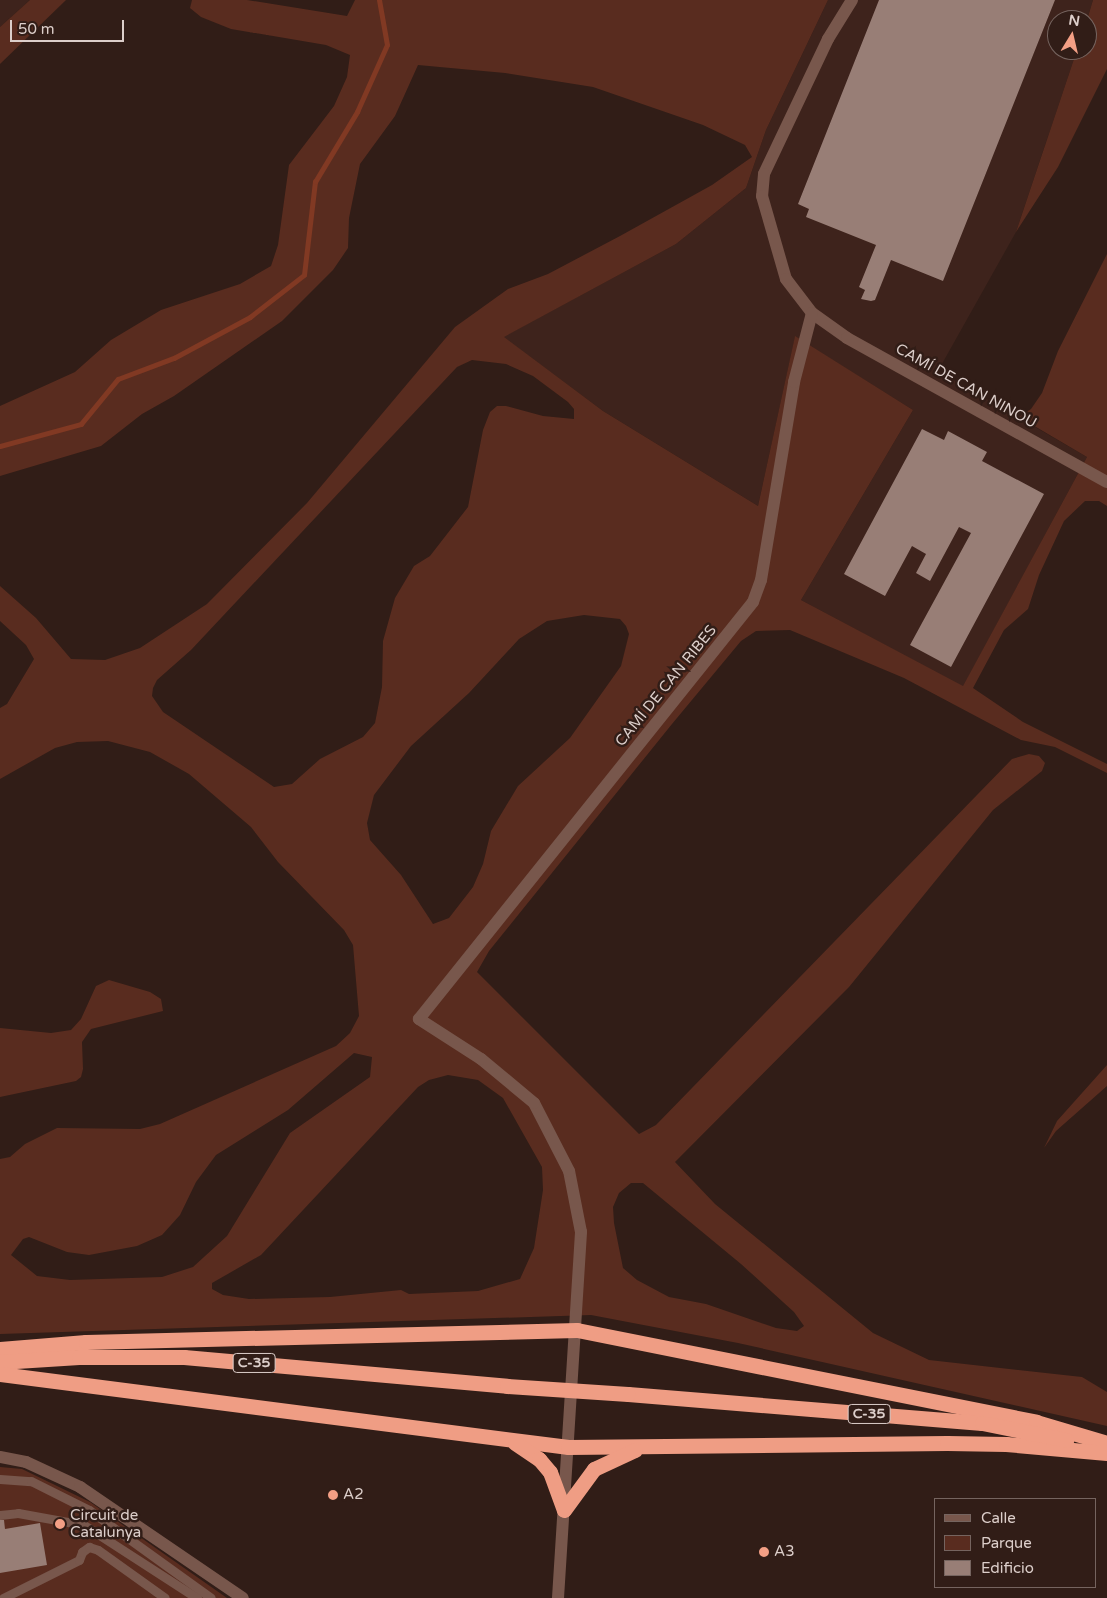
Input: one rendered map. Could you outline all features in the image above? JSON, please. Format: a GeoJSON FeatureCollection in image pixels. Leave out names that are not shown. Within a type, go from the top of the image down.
{"type":"FeatureCollection","features":[{"type":"Feature","properties":{"kind":"highway"},"geometry":{"type":"LineString","coordinates":[[0,1349],[86,1342],[577,1330],[1036,1422],[1107,1443]]}},
{"type":"Feature","properties":{"kind":"highway","name":"C-35"},"geometry":{"type":"LineString","coordinates":[[0,1362],[79,1357],[184,1357],[507,1386],[628,1394],[982,1424],[1107,1448]]}},
{"type":"Feature","properties":{"kind":"highway"},"geometry":{"type":"LineString","coordinates":[[0,1374],[568,1447],[967,1444],[1107,1453]]}},
{"type":"Feature","properties":{"kind":"highway"},"geometry":{"type":"LineString","coordinates":[[507,1439],[534,1455],[550,1472],[564,1510]]}},
{"type":"Feature","properties":{"kind":"highway"},"geometry":{"type":"LineString","coordinates":[[564,1510],[578,1486],[594,1469],[618,1456],[648,1446]]}},
{"type":"Feature","properties":{"kind":"street","name":"CAMÍ DE CAN NINOU"},"geometry":{"type":"LineString","coordinates":[[852,0],[828,39],[775,145],[762,185],[780,265],[794,292],[812,313],[847,338],[927,385],[1107,482]]}},
{"type":"Feature","properties":{"kind":"street","name":"CAMÍ DE CAN RIBES"},"geometry":{"type":"LineString","coordinates":[[577,1330],[581,1232],[569,1171],[534,1103],[481,1059],[419,1019],[753,602],[761,580],[794,382],[812,313]]}},
{"type":"Feature","properties":{"kind":"street"},"geometry":{"type":"LineString","coordinates":[[558,1598],[577,1330]]}},
{"type":"Feature","properties":{"kind":"street"},"geometry":{"type":"LineString","coordinates":[[0,1457],[26,1462],[80,1487],[243,1598]]}},
{"type":"Feature","properties":{"kind":"lane"},"geometry":{"type":"LineString","coordinates":[[0,1479],[31,1481],[89,1510],[211,1598]]}},
{"type":"Feature","properties":{"kind":"lane"},"geometry":{"type":"LineString","coordinates":[[0,1515],[18,1512],[84,1524],[197,1598]]}},
{"type":"Feature","properties":{"kind":"lane"},"geometry":{"type":"LineString","coordinates":[[3,1598],[79,1560],[82,1552],[88,1547],[98,1550],[165,1598]]}},
{"type":"Feature","properties":{"kind":"shaded area"},"geometry":{"type":"Polygon","coordinates":[[[0,0],[30,0],[0,27],[0,0]]]}},
{"type":"Feature","properties":{"kind":"shaded area"},"geometry":{"type":"Polygon","coordinates":[[[828,0],[1093,0],[1090,10],[1047,10],[1047,60],[1074,60],[1016,232],[938,371],[1087,457],[963,687],[801,600],[913,410],[795,337],[758,506],[603,411],[503,337],[676,244],[746,188],[766,130],[828,0]]]}},
{"type":"Feature","properties":{"kind":"green space"},"geometry":{"type":"Polygon","coordinates":[[[30,0],[66,0],[0,64],[0,27],[30,0]]]}},
{"type":"Feature","properties":{"kind":"green space"},"geometry":{"type":"Polygon","coordinates":[[[192,0],[247,0],[347,16],[355,0],[828,0],[766,130],[746,188],[676,244],[504,337],[603,411],[758,506],[795,336],[913,410],[801,600],[963,686],[1087,457],[1019,417],[1031,409],[1042,393],[1058,351],[1107,254],[1107,506],[1099,501],[1085,501],[1064,521],[1039,575],[1028,609],[1004,630],[973,688],[1023,722],[1107,764],[1107,773],[1055,747],[1021,740],[904,678],[790,630],[756,631],[741,641],[672,724],[489,951],[477,972],[639,1134],[656,1125],[1012,759],[1029,754],[1039,756],[1045,763],[1042,771],[993,810],[849,987],[675,1162],[715,1204],[873,1333],[929,1360],[1082,1377],[1107,1392],[1107,1426],[738,1343],[591,1315],[0,1334],[0,1159],[10,1157],[25,1144],[57,1128],[140,1129],[160,1124],[336,1046],[350,1033],[359,1016],[353,945],[344,930],[278,862],[251,827],[189,774],[150,752],[108,741],[77,742],[55,748],[0,779],[0,708],[7,704],[34,659],[26,645],[0,621],[0,586],[36,618],[71,659],[105,660],[140,648],[207,604],[307,503],[455,327],[508,289],[548,274],[620,236],[712,185],[752,157],[745,145],[703,125],[593,87],[505,73],[418,65],[395,116],[360,164],[349,218],[348,248],[333,270],[282,321],[174,396],[142,414],[101,446],[0,476],[0,406],[75,372],[111,340],[161,310],[240,284],[271,266],[278,245],[289,165],[334,106],[347,77],[350,55],[326,45],[231,29],[201,17],[190,8],[192,0]],[[472,360],[457,367],[191,650],[157,680],[153,688],[152,696],[163,712],[274,787],[292,784],[320,759],[363,737],[375,723],[382,687],[383,641],[395,598],[414,566],[430,556],[468,507],[483,430],[490,412],[497,406],[506,406],[543,416],[574,419],[574,409],[568,402],[533,376],[506,364],[472,360]],[[584,615],[547,621],[519,639],[469,693],[411,746],[374,795],[367,823],[370,840],[401,875],[433,924],[449,918],[473,887],[483,864],[491,831],[518,786],[570,738],[621,666],[629,634],[626,626],[620,619],[584,615]],[[354,1053],[288,1110],[216,1155],[196,1182],[180,1215],[162,1235],[137,1246],[89,1255],[67,1252],[29,1237],[23,1239],[11,1255],[37,1276],[70,1280],[162,1277],[193,1267],[227,1236],[290,1133],[370,1077],[372,1057],[354,1053]],[[448,1075],[429,1080],[418,1087],[261,1255],[212,1283],[212,1289],[223,1295],[249,1299],[330,1297],[401,1290],[409,1294],[478,1291],[520,1279],[534,1248],[543,1190],[542,1167],[503,1098],[478,1080],[448,1075]],[[631,1183],[619,1193],[613,1207],[614,1223],[623,1268],[637,1280],[669,1297],[706,1304],[776,1328],[797,1331],[804,1326],[794,1312],[741,1264],[643,1183],[631,1183]]]}},
{"type":"Feature","properties":{"kind":"green space"},"geometry":{"type":"Polygon","coordinates":[[[1093,0],[1107,0],[1107,69],[1058,167],[1016,232],[1074,60],[1097,60],[1097,10],[1090,10],[1093,0]]]}},
{"type":"Feature","properties":{"kind":"green space"},"geometry":{"type":"Polygon","coordinates":[[[109,980],[150,992],[161,999],[163,1011],[91,1029],[82,1042],[83,1069],[81,1077],[76,1081],[0,1097],[0,1028],[51,1033],[71,1030],[81,1019],[96,986],[109,980]]]}},
{"type":"Feature","properties":{"kind":"green space"},"geometry":{"type":"Polygon","coordinates":[[[1107,1065],[1107,1086],[1056,1131],[1044,1148],[1057,1121],[1107,1065]]]}},
{"type":"Feature","properties":{"kind":"green space","name":"Circuit de Catalunya"},"geometry":{"type":"Polygon","coordinates":[[[0,1467],[22,1469],[90,1502],[227,1598],[0,1598],[0,1467]]]}},
{"type":"Feature","properties":{"kind":"building"},"geometry":{"type":"Polygon","coordinates":[[[879,0],[1055,0],[1051,10],[1047,10],[1047,20],[943,281],[891,260],[875,300],[861,299],[865,290],[859,287],[876,245],[806,217],[809,209],[798,204],[879,0]]]}},
{"type":"Feature","properties":{"kind":"building"},"geometry":{"type":"Polygon","coordinates":[[[922,429],[944,440],[948,431],[987,452],[982,461],[1044,494],[951,667],[910,645],[971,533],[959,527],[930,581],[916,573],[926,554],[912,546],[885,596],[844,574],[922,429]]]}},
{"type":"Feature","properties":{"kind":"building"},"geometry":{"type":"Polygon","coordinates":[[[0,1520],[4,1520],[5,1529],[40,1523],[47,1565],[0,1573],[0,1520]]]}},
{"type":"Feature","properties":{"kind":"waterway"},"geometry":{"type":"LineString","coordinates":[[0,446],[81,424],[118,379],[174,358],[250,317],[304,275],[315,182],[357,112],[387,45],[379,0]]}},
{"type":"Feature","properties":{"kind":"place","name":"A2"},"geometry":{"type":"Point","coordinates":[333,1495]}},
{"type":"Feature","properties":{"kind":"place","name":"Circuit de Catalunya"},"geometry":{"type":"Point","coordinates":[60,1524]}},
{"type":"Feature","properties":{"kind":"place","name":"A3"},"geometry":{"type":"Point","coordinates":[764,1552]}}]}
